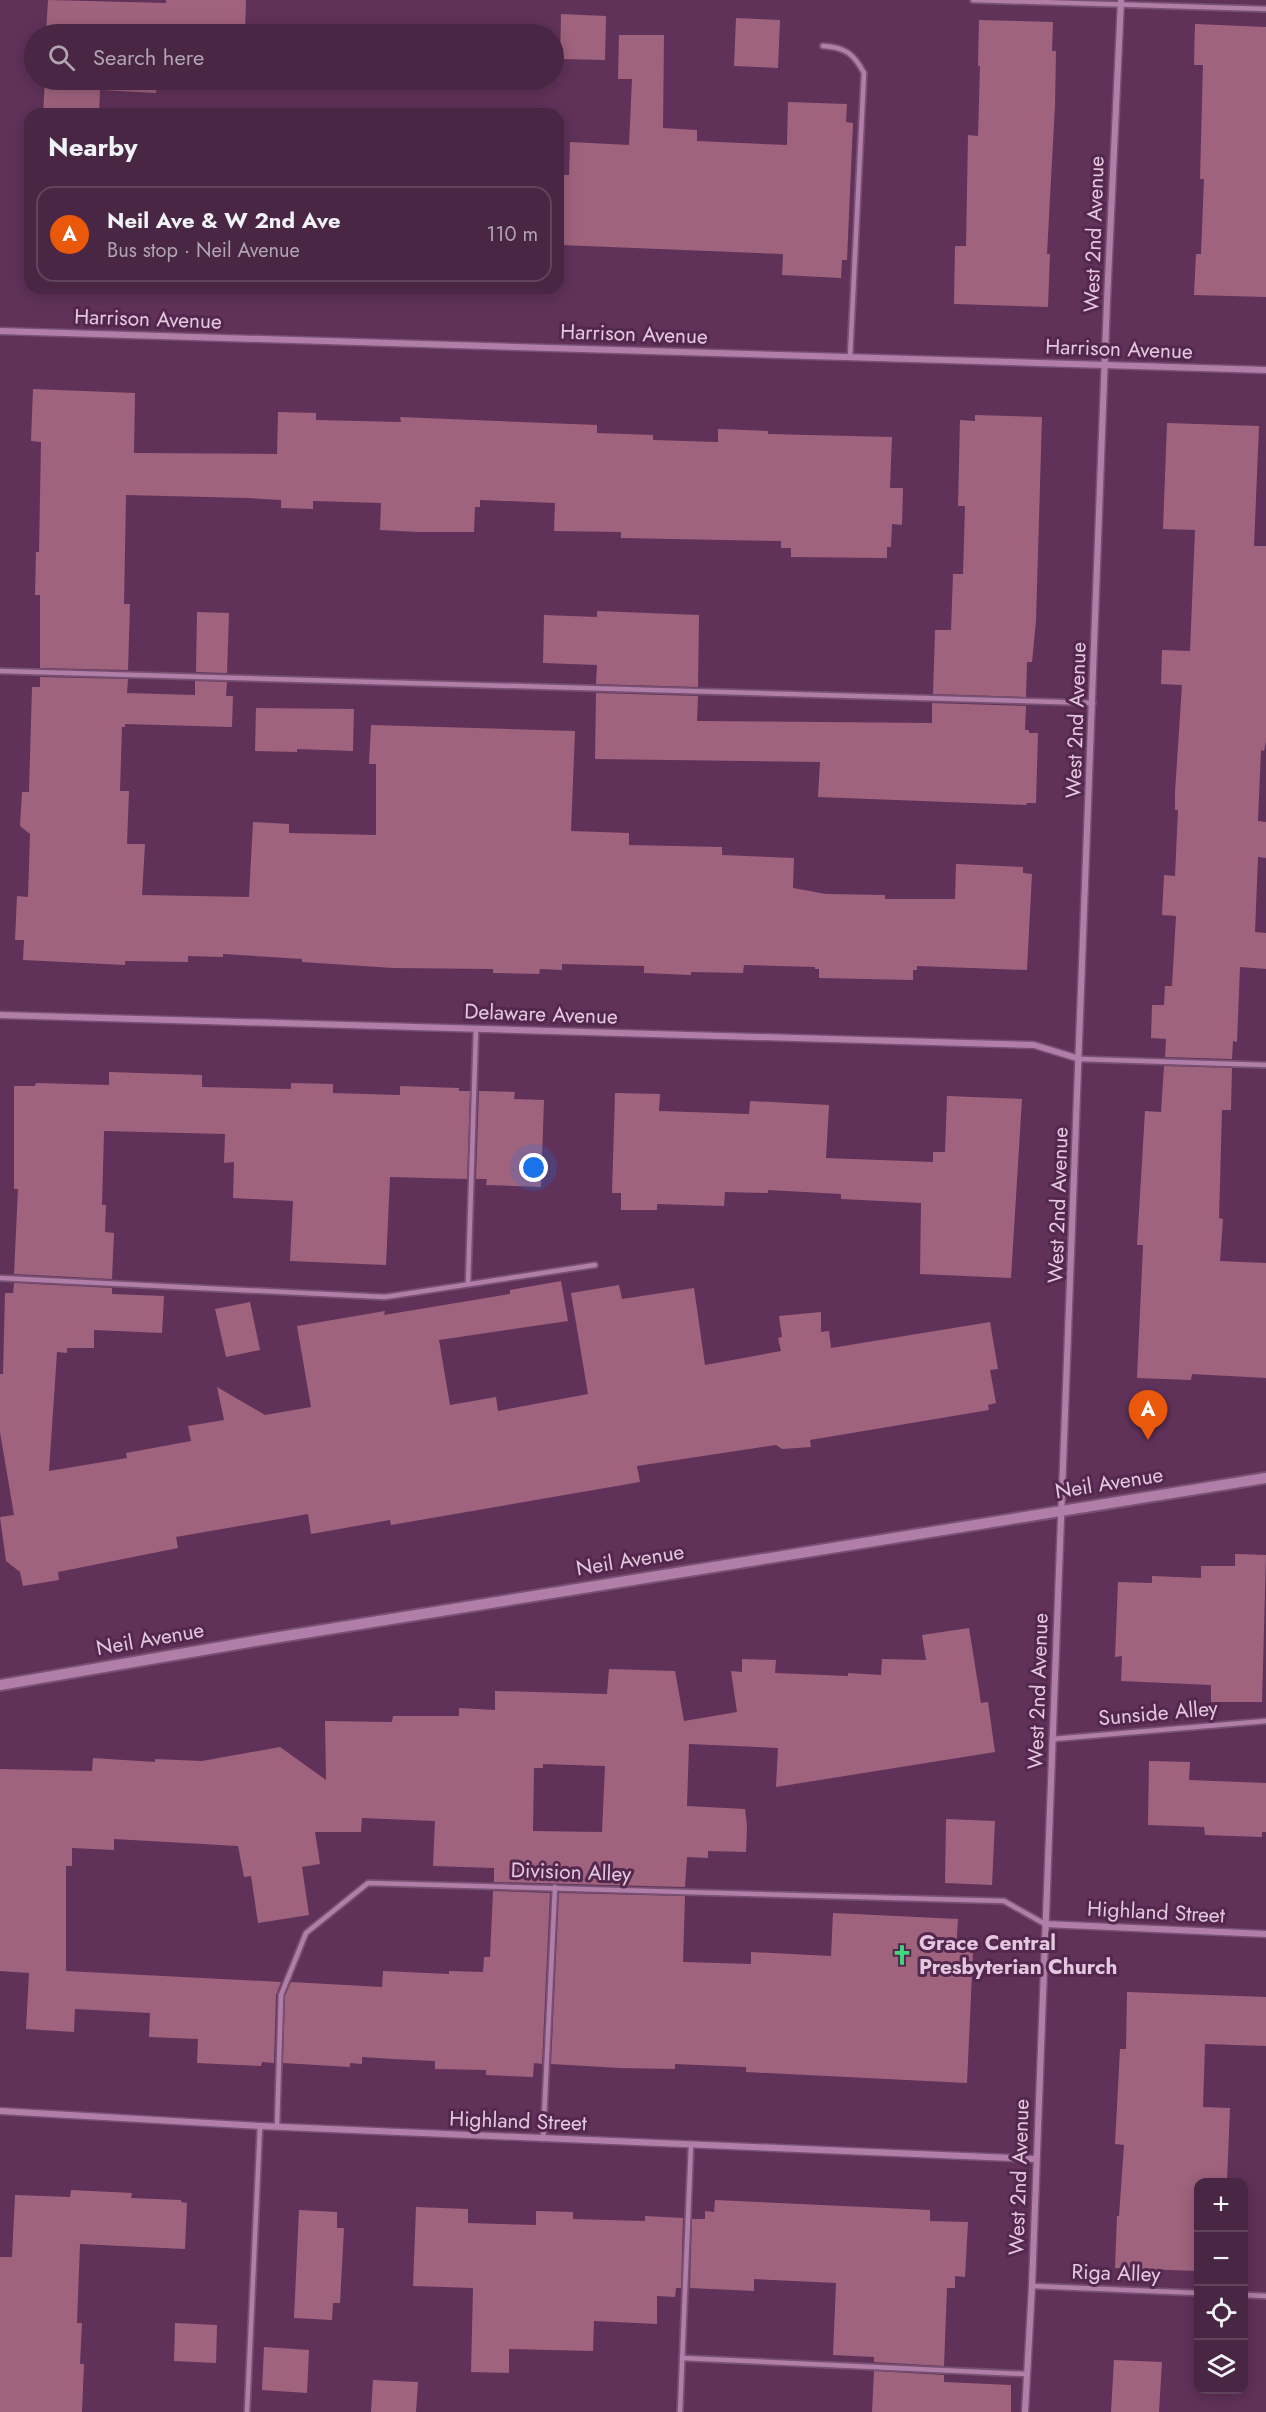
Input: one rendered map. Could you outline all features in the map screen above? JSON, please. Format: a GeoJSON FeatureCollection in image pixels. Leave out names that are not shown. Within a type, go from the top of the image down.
{"type":"FeatureCollection","features":[{"type":"Feature","properties":{"kind":"street","name":"West 2nd Avenue"},"geometry":{"type":"LineString","coordinates":[[1025,2412],[1032,2286],[1035,2159],[1121,3]]}},
{"type":"Feature","properties":{"kind":"street","name":"Harrison Avenue"},"geometry":{"type":"LineString","coordinates":[[0,331],[1266,370]]}},
{"type":"Feature","properties":{"kind":"street","name":"Delaware Avenue"},"geometry":{"type":"LineString","coordinates":[[0,1015],[1034,1045],[1080,1059]]}},
{"type":"Feature","properties":{"kind":"street","name":"Neil Avenue"},"geometry":{"type":"LineString","coordinates":[[0,1685],[261,1640],[1266,1478]]}},
{"type":"Feature","properties":{"kind":"street","name":"Highland Street"},"geometry":{"type":"LineString","coordinates":[[1045,1924],[1266,1934]]}},
{"type":"Feature","properties":{"kind":"street","name":"Highland Street"},"geometry":{"type":"LineString","coordinates":[[0,2111],[277,2127],[1035,2159]]}},
{"type":"Feature","properties":{"kind":"lane"},"geometry":{"type":"LineString","coordinates":[[973,0],[1266,9]]}},
{"type":"Feature","properties":{"kind":"lane"},"geometry":{"type":"LineString","coordinates":[[823,46],[837,47],[856,58],[864,73],[850,357]]}},
{"type":"Feature","properties":{"kind":"lane"},"geometry":{"type":"LineString","coordinates":[[0,671],[1093,704]]}},
{"type":"Feature","properties":{"kind":"lane"},"geometry":{"type":"LineString","coordinates":[[468,1284],[476,1029]]}},
{"type":"Feature","properties":{"kind":"lane"},"geometry":{"type":"LineString","coordinates":[[1080,1059],[1266,1065]]}},
{"type":"Feature","properties":{"kind":"lane"},"geometry":{"type":"LineString","coordinates":[[0,1278],[385,1297],[595,1265]]}},
{"type":"Feature","properties":{"kind":"lane","name":"Sunside Alley"},"geometry":{"type":"LineString","coordinates":[[1053,1739],[1266,1721]]}},
{"type":"Feature","properties":{"kind":"lane","name":"Division Alley"},"geometry":{"type":"LineString","coordinates":[[277,2127],[281,1995],[306,1933],[368,1883],[1004,1901],[1045,1924]]}},
{"type":"Feature","properties":{"kind":"lane"},"geometry":{"type":"LineString","coordinates":[[543,2139],[555,1887]]}},
{"type":"Feature","properties":{"kind":"lane"},"geometry":{"type":"LineString","coordinates":[[247,2412],[260,2126]]}},
{"type":"Feature","properties":{"kind":"lane"},"geometry":{"type":"LineString","coordinates":[[680,2412],[691,2145]]}},
{"type":"Feature","properties":{"kind":"lane","name":"Riga Alley"},"geometry":{"type":"LineString","coordinates":[[1032,2286],[1194,2293]]}},
{"type":"Feature","properties":{"kind":"lane"},"geometry":{"type":"LineString","coordinates":[[1248,2295],[1266,2296]]}},
{"type":"Feature","properties":{"kind":"lane"},"geometry":{"type":"LineString","coordinates":[[682,2358],[1026,2374]]}},
{"type":"Feature","properties":{"kind":"building"},"geometry":{"type":"Polygon","coordinates":[[[48,0],[166,3],[166,0],[246,0],[245,24],[47,24],[48,0]]]}},
{"type":"Feature","properties":{"kind":"building"},"geometry":{"type":"Polygon","coordinates":[[[561,14],[606,16],[605,60],[564,59],[564,24],[561,24],[561,14]]]}},
{"type":"Feature","properties":{"kind":"building"},"geometry":{"type":"Polygon","coordinates":[[[736,18],[780,20],[778,68],[734,66],[736,18]]]}},
{"type":"Feature","properties":{"kind":"building"},"geometry":{"type":"Polygon","coordinates":[[[979,20],[1053,22],[1052,51],[1056,51],[1047,254],[1050,254],[1048,307],[954,304],[955,246],[966,246],[968,135],[978,136],[979,20]]]}},
{"type":"Feature","properties":{"kind":"building"},"geometry":{"type":"Polygon","coordinates":[[[1195,24],[1266,27],[1266,297],[1194,295],[1196,254],[1201,254],[1204,179],[1200,179],[1203,65],[1194,65],[1195,24]]]}},
{"type":"Feature","properties":{"kind":"building"},"geometry":{"type":"Polygon","coordinates":[[[619,35],[664,35],[663,128],[697,130],[697,141],[787,145],[788,102],[847,104],[846,122],[853,123],[847,260],[842,260],[841,278],[782,275],[783,254],[564,245],[564,175],[569,175],[570,142],[629,145],[632,79],[618,79],[619,35]]]}},
{"type":"Feature","properties":{"kind":"building"},"geometry":{"type":"Polygon","coordinates":[[[44,90],[100,90],[99,108],[43,108],[44,90]]]}},
{"type":"Feature","properties":{"kind":"building"},"geometry":{"type":"Polygon","coordinates":[[[100,90],[156,90],[156,93],[100,90]]]}},
{"type":"Feature","properties":{"kind":"building"},"geometry":{"type":"Polygon","coordinates":[[[33,389],[135,393],[134,453],[277,454],[278,412],[316,413],[316,420],[401,422],[400,417],[597,425],[597,433],[653,435],[653,440],[718,442],[718,429],[768,431],[768,434],[892,437],[890,488],[903,488],[902,525],[892,524],[891,547],[887,547],[887,558],[791,557],[791,548],[781,548],[781,541],[621,538],[621,532],[554,531],[555,503],[480,500],[480,507],[475,507],[474,532],[418,532],[380,530],[381,503],[313,501],[313,509],[281,508],[281,500],[126,495],[124,604],[130,604],[128,670],[40,668],[40,595],[35,595],[36,552],[39,552],[41,442],[31,441],[33,389]]]}},
{"type":"Feature","properties":{"kind":"building"},"geometry":{"type":"Polygon","coordinates":[[[975,415],[1042,417],[1036,621],[1032,662],[1027,662],[1026,697],[933,694],[935,630],[951,630],[953,574],[963,574],[965,506],[958,506],[960,420],[975,421],[975,415]]]}},
{"type":"Feature","properties":{"kind":"building"},"geometry":{"type":"Polygon","coordinates":[[[1167,423],[1259,426],[1254,546],[1266,546],[1266,741],[1264,751],[1261,750],[1258,821],[1266,822],[1266,858],[1258,857],[1255,932],[1266,933],[1266,969],[1240,967],[1237,1042],[1233,1041],[1232,1059],[1165,1057],[1166,1039],[1151,1038],[1152,1005],[1164,1005],[1165,986],[1172,986],[1176,916],[1162,915],[1164,875],[1175,876],[1178,810],[1175,810],[1175,792],[1182,685],[1161,684],[1162,650],[1190,651],[1195,530],[1163,529],[1167,423]]]}},
{"type":"Feature","properties":{"kind":"building"},"geometry":{"type":"Polygon","coordinates":[[[597,611],[699,615],[698,687],[596,684],[597,665],[543,663],[544,615],[597,617],[597,611]]]}},
{"type":"Feature","properties":{"kind":"building"},"geometry":{"type":"Polygon","coordinates":[[[197,612],[229,613],[227,673],[196,672],[197,612]]]}},
{"type":"Feature","properties":{"kind":"building"},"geometry":{"type":"Polygon","coordinates":[[[40,677],[128,679],[127,693],[195,695],[195,681],[227,682],[226,696],[233,696],[232,727],[125,724],[125,727],[122,727],[120,791],[129,791],[127,844],[145,844],[142,895],[249,897],[253,822],[289,824],[289,833],[376,835],[376,764],[369,764],[371,725],[575,731],[571,831],[629,833],[629,845],[722,847],[722,855],[794,858],[793,888],[826,894],[885,895],[885,899],[955,899],[956,864],[1023,867],[1023,873],[1032,874],[1027,970],[917,966],[917,970],[913,970],[913,980],[819,978],[819,969],[815,967],[744,965],[743,973],[691,972],[691,975],[644,973],[644,966],[562,964],[562,970],[540,969],[539,974],[493,973],[493,969],[393,968],[223,954],[223,957],[188,956],[188,962],[125,961],[125,965],[23,960],[24,940],[15,940],[17,896],[28,897],[30,834],[20,826],[22,792],[29,792],[32,687],[40,687],[40,677]]]}},
{"type":"Feature","properties":{"kind":"building"},"geometry":{"type":"Polygon","coordinates":[[[596,693],[698,696],[697,721],[932,723],[932,703],[1026,706],[1025,730],[1029,730],[1029,733],[1038,733],[1036,803],[1026,805],[818,797],[820,762],[595,759],[596,693]]]}},
{"type":"Feature","properties":{"kind":"building"},"geometry":{"type":"Polygon","coordinates":[[[256,708],[354,709],[353,751],[297,749],[297,752],[255,751],[256,708]]]}},
{"type":"Feature","properties":{"kind":"building"},"geometry":{"type":"Polygon","coordinates":[[[1164,1066],[1232,1068],[1231,1110],[1222,1110],[1219,1218],[1223,1219],[1220,1261],[1266,1263],[1266,1378],[1192,1374],[1191,1380],[1137,1378],[1143,1245],[1137,1245],[1145,1111],[1161,1112],[1164,1066]]]}},
{"type":"Feature","properties":{"kind":"building"},"geometry":{"type":"Polygon","coordinates":[[[109,1072],[202,1075],[202,1087],[291,1089],[291,1083],[333,1084],[333,1093],[400,1095],[400,1086],[459,1088],[459,1091],[470,1091],[467,1179],[390,1177],[386,1265],[290,1261],[293,1201],[233,1198],[234,1162],[224,1163],[225,1134],[104,1131],[102,1205],[106,1205],[105,1232],[114,1233],[112,1279],[14,1274],[18,1189],[14,1189],[14,1086],[35,1086],[36,1083],[109,1085],[109,1072]]]}},
{"type":"Feature","properties":{"kind":"building"},"geometry":{"type":"Polygon","coordinates":[[[479,1091],[515,1092],[514,1099],[544,1100],[541,1187],[486,1185],[487,1179],[476,1179],[479,1091]]]}},
{"type":"Feature","properties":{"kind":"building"},"geometry":{"type":"Polygon","coordinates":[[[615,1093],[660,1094],[659,1111],[749,1114],[750,1101],[829,1105],[826,1158],[933,1162],[933,1152],[945,1152],[947,1096],[1022,1099],[1011,1278],[920,1274],[921,1203],[841,1199],[841,1194],[768,1190],[768,1193],[725,1192],[724,1206],[657,1204],[657,1210],[621,1210],[621,1193],[612,1193],[615,1093]]]}},
{"type":"Feature","properties":{"kind":"building"},"geometry":{"type":"Polygon","coordinates":[[[561,1281],[568,1321],[439,1340],[450,1405],[496,1397],[498,1411],[588,1394],[571,1293],[619,1285],[622,1299],[694,1288],[705,1365],[781,1351],[778,1338],[782,1337],[779,1316],[821,1312],[821,1332],[829,1331],[831,1348],[990,1322],[998,1369],[990,1370],[996,1403],[988,1405],[989,1410],[810,1440],[811,1447],[782,1449],[776,1445],[637,1466],[640,1482],[391,1525],[390,1520],[311,1534],[308,1514],[176,1537],[178,1548],[58,1572],[59,1580],[23,1586],[20,1572],[6,1561],[0,1517],[14,1515],[0,1432],[0,1374],[3,1374],[5,1293],[13,1293],[14,1283],[112,1288],[112,1294],[164,1296],[162,1333],[94,1330],[94,1348],[67,1348],[67,1353],[57,1352],[49,1471],[127,1458],[126,1453],[191,1441],[188,1426],[224,1420],[217,1387],[265,1415],[311,1407],[297,1326],[385,1311],[384,1315],[510,1294],[510,1290],[561,1281]]]}},
{"type":"Feature","properties":{"kind":"building"},"geometry":{"type":"Polygon","coordinates":[[[250,1302],[260,1350],[226,1357],[215,1309],[250,1302]]]}},
{"type":"Feature","properties":{"kind":"building"},"geometry":{"type":"Polygon","coordinates":[[[1235,1554],[1266,1555],[1262,1702],[1211,1702],[1211,1685],[1121,1681],[1122,1656],[1115,1657],[1118,1582],[1152,1583],[1152,1576],[1201,1578],[1201,1566],[1235,1566],[1235,1554]]]}},
{"type":"Feature","properties":{"kind":"building"},"geometry":{"type":"Polygon","coordinates":[[[969,1628],[981,1703],[988,1702],[995,1752],[776,1787],[778,1748],[689,1744],[687,1806],[745,1809],[747,1826],[746,1852],[708,1851],[708,1858],[687,1857],[685,1887],[494,1882],[494,1868],[433,1866],[435,1821],[362,1818],[361,1832],[315,1832],[320,1864],[302,1867],[309,1915],[258,1923],[251,1876],[244,1877],[238,1846],[114,1839],[114,1850],[72,1848],[72,1866],[66,1866],[66,1971],[281,1982],[276,1995],[274,2063],[262,2062],[261,2066],[197,2063],[198,2039],[149,2037],[150,2013],[75,2009],[74,2032],[26,2029],[29,1973],[0,1971],[0,1769],[92,1771],[93,1758],[155,1762],[155,1759],[202,1761],[280,1747],[326,1780],[325,1721],[392,1722],[393,1716],[459,1716],[459,1708],[495,1710],[495,1691],[607,1694],[609,1669],[675,1671],[684,1721],[737,1712],[731,1671],[742,1672],[742,1659],[776,1660],[775,1673],[881,1675],[882,1659],[926,1660],[922,1635],[969,1628]],[[543,1764],[543,1768],[534,1768],[533,1831],[602,1832],[605,1766],[543,1764]]]}},
{"type":"Feature","properties":{"kind":"building"},"geometry":{"type":"Polygon","coordinates":[[[1149,1761],[1190,1762],[1189,1780],[1266,1783],[1266,1832],[1262,1832],[1262,1837],[1205,1835],[1204,1827],[1148,1825],[1149,1761]]]}},
{"type":"Feature","properties":{"kind":"building"},"geometry":{"type":"Polygon","coordinates":[[[946,1819],[995,1821],[992,1885],[945,1883],[946,1819]]]}},
{"type":"Feature","properties":{"kind":"building"},"geometry":{"type":"Polygon","coordinates":[[[493,1891],[550,1893],[542,2064],[534,2063],[533,2077],[486,2075],[486,2070],[435,2069],[435,2061],[362,2057],[362,2064],[350,2063],[350,2067],[283,2063],[285,1996],[291,1982],[382,1987],[383,1971],[449,1974],[449,1971],[483,1972],[484,1957],[490,1957],[493,1891]]]}},
{"type":"Feature","properties":{"kind":"building"},"geometry":{"type":"Polygon","coordinates":[[[559,1893],[685,1896],[683,1962],[751,1964],[751,1952],[831,1956],[833,1913],[958,1919],[956,1951],[973,1952],[967,2083],[746,2072],[746,2067],[675,2064],[675,2069],[551,2064],[559,1893]]]}},
{"type":"Feature","properties":{"kind":"building"},"geometry":{"type":"Polygon","coordinates":[[[1127,1992],[1266,1997],[1266,2046],[1205,2044],[1203,2107],[1230,2108],[1227,2178],[1194,2178],[1194,2271],[1115,2268],[1117,2216],[1119,2216],[1124,2145],[1115,2144],[1120,2049],[1126,2049],[1127,1992]]]}},
{"type":"Feature","properties":{"kind":"building"},"geometry":{"type":"Polygon","coordinates":[[[71,2190],[132,2193],[131,2198],[181,2200],[187,2203],[185,2249],[80,2244],[77,2323],[82,2323],[80,2364],[84,2364],[82,2412],[0,2412],[0,2257],[12,2257],[15,2195],[70,2197],[71,2190]]]}},
{"type":"Feature","properties":{"kind":"building"},"geometry":{"type":"Polygon","coordinates":[[[715,2200],[930,2210],[930,2221],[968,2222],[965,2277],[955,2276],[955,2288],[947,2288],[944,2366],[874,2362],[874,2357],[833,2355],[836,2283],[754,2279],[754,2291],[690,2288],[692,2219],[705,2219],[705,2211],[714,2212],[715,2200]]]}},
{"type":"Feature","properties":{"kind":"building"},"geometry":{"type":"Polygon","coordinates":[[[416,2207],[468,2209],[468,2223],[536,2225],[536,2211],[573,2212],[573,2219],[645,2221],[645,2216],[683,2218],[681,2288],[676,2288],[675,2297],[657,2296],[657,2324],[594,2321],[593,2351],[509,2349],[509,2373],[471,2372],[473,2288],[413,2286],[416,2207]]]}},
{"type":"Feature","properties":{"kind":"building"},"geometry":{"type":"Polygon","coordinates":[[[299,2210],[337,2212],[337,2228],[344,2228],[340,2303],[333,2303],[332,2320],[294,2318],[299,2210]]]}},
{"type":"Feature","properties":{"kind":"building"},"geometry":{"type":"Polygon","coordinates":[[[175,2323],[217,2325],[216,2363],[174,2361],[175,2323]]]}},
{"type":"Feature","properties":{"kind":"building"},"geometry":{"type":"Polygon","coordinates":[[[264,2347],[309,2350],[307,2393],[262,2390],[264,2347]]]}},
{"type":"Feature","properties":{"kind":"building"},"geometry":{"type":"Polygon","coordinates":[[[1114,2360],[1162,2362],[1159,2412],[1111,2412],[1114,2360]]]}},
{"type":"Feature","properties":{"kind":"building"},"geometry":{"type":"Polygon","coordinates":[[[874,2371],[944,2375],[944,2382],[1011,2385],[1011,2412],[872,2412],[874,2371]]]}},
{"type":"Feature","properties":{"kind":"building"},"geometry":{"type":"Polygon","coordinates":[[[373,2380],[418,2382],[416,2412],[371,2412],[373,2380]]]}},
{"type":"Feature","properties":{"kind":"place","name":"Neil Ave & W 2nd Ave"},"geometry":{"type":"Point","coordinates":[1148,1440]}},
{"type":"Feature","properties":{"kind":"place","name":"Grace Central Presbyterian Church"},"geometry":{"type":"Point","coordinates":[902,1955]}}]}
